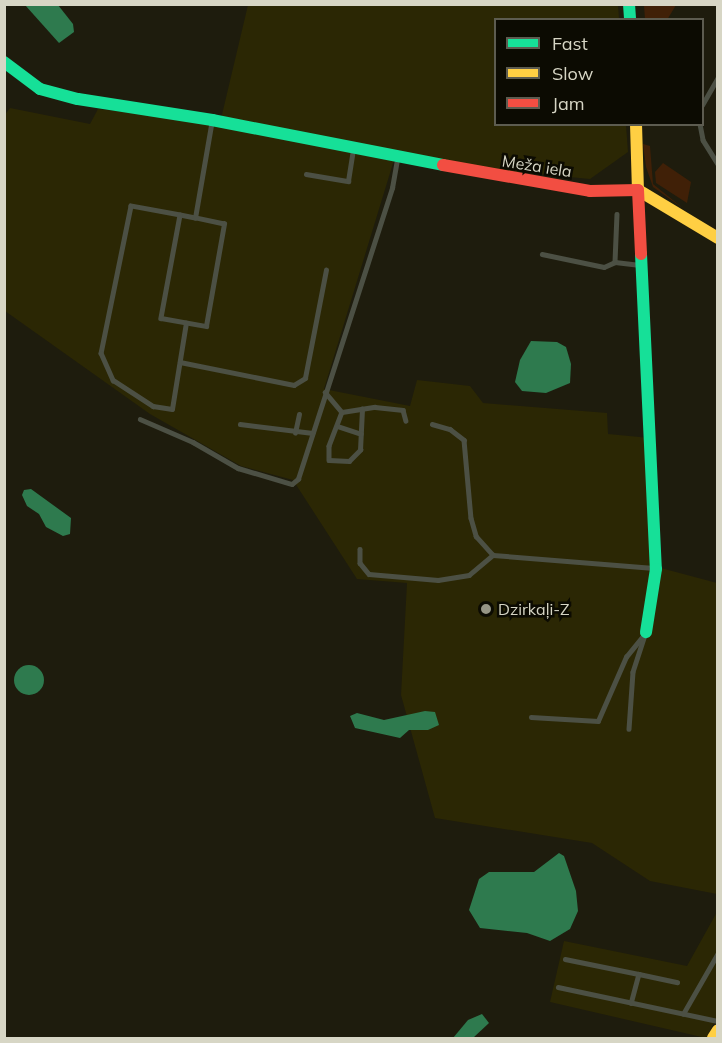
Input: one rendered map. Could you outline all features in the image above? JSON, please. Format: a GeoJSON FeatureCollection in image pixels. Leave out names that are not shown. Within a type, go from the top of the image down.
{"type":"FeatureCollection","features":[{"type":"Feature","properties":{"kind":"street","name":"Meža iela"},"geometry":{"type":"LineString","coordinates":[[4,62],[40,89],[212,120],[397,159],[590,191],[638,190]]}},
{"type":"Feature","properties":{"kind":"street"},"geometry":{"type":"LineString","coordinates":[[636,126],[640,265],[656,569],[646,632]]}},
{"type":"Feature","properties":{"kind":"street"},"geometry":{"type":"LineString","coordinates":[[638,190],[717,238]]}},
{"type":"Feature","properties":{"kind":"street"},"geometry":{"type":"LineString","coordinates":[[713,1038],[717,1030]]}},
{"type":"Feature","properties":{"kind":"lane"},"geometry":{"type":"LineString","coordinates":[[704,101],[717,77]]}},
{"type":"Feature","properties":{"kind":"lane"},"geometry":{"type":"LineString","coordinates":[[195,218],[212,120]]}},
{"type":"Feature","properties":{"kind":"lane"},"geometry":{"type":"LineString","coordinates":[[700,126],[703,140],[717,164]]}},
{"type":"Feature","properties":{"kind":"lane"},"geometry":{"type":"LineString","coordinates":[[306,174],[348,181],[353,150]]}},
{"type":"Feature","properties":{"kind":"lane"},"geometry":{"type":"LineString","coordinates":[[140,419],[193,442],[238,468],[292,484],[304,470],[312,433],[392,188],[397,159]]}},
{"type":"Feature","properties":{"kind":"lane"},"geometry":{"type":"LineString","coordinates":[[180,215],[161,318],[186,323],[206,327],[224,224],[180,215],[131,206],[101,354],[113,380],[153,406],[172,409],[186,323]]}},
{"type":"Feature","properties":{"kind":"lane"},"geometry":{"type":"LineString","coordinates":[[615,262],[616,214]]}},
{"type":"Feature","properties":{"kind":"lane"},"geometry":{"type":"LineString","coordinates":[[542,254],[604,267],[615,262],[640,265]]}},
{"type":"Feature","properties":{"kind":"lane"},"geometry":{"type":"LineString","coordinates":[[180,362],[294,385],[305,378],[326,270]]}},
{"type":"Feature","properties":{"kind":"lane"},"geometry":{"type":"LineString","coordinates":[[325,392],[342,412]]}},
{"type":"Feature","properties":{"kind":"lane"},"geometry":{"type":"LineString","coordinates":[[342,412],[362,409],[403,410],[406,421]]}},
{"type":"Feature","properties":{"kind":"lane"},"geometry":{"type":"LineString","coordinates":[[342,412],[328,446],[329,460],[349,461],[360,450],[362,409]]}},
{"type":"Feature","properties":{"kind":"lane"},"geometry":{"type":"LineString","coordinates":[[295,433],[298,414]]}},
{"type":"Feature","properties":{"kind":"lane"},"geometry":{"type":"LineString","coordinates":[[240,424],[295,433],[312,433]]}},
{"type":"Feature","properties":{"kind":"lane"},"geometry":{"type":"LineString","coordinates":[[432,424],[450,429],[464,441],[471,518],[476,536],[493,555],[656,569]]}},
{"type":"Feature","properties":{"kind":"lane"},"geometry":{"type":"LineString","coordinates":[[337,426],[361,434]]}},
{"type":"Feature","properties":{"kind":"lane"},"geometry":{"type":"LineString","coordinates":[[360,549],[360,563],[369,574],[438,580],[469,575],[493,555]]}},
{"type":"Feature","properties":{"kind":"lane"},"geometry":{"type":"LineString","coordinates":[[531,717],[598,721],[626,657],[646,632]]}},
{"type":"Feature","properties":{"kind":"lane"},"geometry":{"type":"LineString","coordinates":[[629,729],[633,672],[646,632]]}},
{"type":"Feature","properties":{"kind":"lane"},"geometry":{"type":"LineString","coordinates":[[683,1014],[717,953]]}},
{"type":"Feature","properties":{"kind":"lane"},"geometry":{"type":"LineString","coordinates":[[565,959],[677,982]]}},
{"type":"Feature","properties":{"kind":"lane"},"geometry":{"type":"LineString","coordinates":[[631,1003],[639,974]]}},
{"type":"Feature","properties":{"kind":"lane"},"geometry":{"type":"LineString","coordinates":[[558,987],[717,1021]]}},
{"type":"Feature","properties":{"kind":"shaded area"},"geometry":{"type":"Polygon","coordinates":[[[644,4],[676,5],[668,18],[645,18],[644,4]]]}},
{"type":"Feature","properties":{"kind":"shaded area"},"geometry":{"type":"Polygon","coordinates":[[[25,5],[58,5],[73,24],[74,32],[59,43],[25,5]]]}},
{"type":"Feature","properties":{"kind":"shaded area"},"geometry":{"type":"Polygon","coordinates":[[[248,5],[618,5],[619,18],[494,18],[494,126],[626,126],[628,152],[590,179],[394,160],[324,389],[410,406],[417,380],[470,386],[483,403],[607,413],[608,434],[650,438],[657,567],[717,583],[717,894],[650,881],[592,843],[435,818],[401,695],[407,583],[357,579],[293,480],[241,466],[150,414],[5,311],[4,116],[10,108],[90,124],[98,109],[220,123],[248,5]]]}},
{"type":"Feature","properties":{"kind":"shaded area"},"geometry":{"type":"Polygon","coordinates":[[[643,144],[650,146],[653,184],[684,209],[653,187],[646,167],[643,144]]]}},
{"type":"Feature","properties":{"kind":"shaded area"},"geometry":{"type":"Polygon","coordinates":[[[663,163],[691,182],[687,203],[656,183],[655,172],[663,163]]]}},
{"type":"Feature","properties":{"kind":"shaded area"},"geometry":{"type":"Polygon","coordinates":[[[531,341],[557,342],[566,347],[571,364],[570,383],[546,393],[522,391],[515,382],[520,360],[531,341]]]}},
{"type":"Feature","properties":{"kind":"shaded area"},"geometry":{"type":"Polygon","coordinates":[[[31,489],[71,518],[70,534],[63,536],[46,527],[39,514],[27,506],[22,495],[24,490],[31,489]]]}},
{"type":"Feature","properties":{"kind":"shaded area"},"geometry":{"type":"Polygon","coordinates":[[[29,665],[39,670],[44,680],[39,690],[29,695],[19,690],[14,680],[19,670],[29,665]]]}},
{"type":"Feature","properties":{"kind":"shaded area"},"geometry":{"type":"Polygon","coordinates":[[[425,711],[435,712],[439,725],[428,730],[409,730],[400,738],[355,728],[350,716],[357,713],[384,720],[425,711]]]}},
{"type":"Feature","properties":{"kind":"shaded area"},"geometry":{"type":"Polygon","coordinates":[[[559,853],[564,856],[576,891],[578,911],[570,929],[550,941],[527,933],[480,928],[469,910],[479,879],[489,872],[534,872],[559,853]]]}},
{"type":"Feature","properties":{"kind":"shaded area"},"geometry":{"type":"Polygon","coordinates":[[[717,912],[717,1017],[706,1038],[550,1002],[564,941],[687,966],[717,912]]]}},
{"type":"Feature","properties":{"kind":"shaded area"},"geometry":{"type":"Polygon","coordinates":[[[482,1014],[489,1023],[473,1038],[453,1038],[468,1020],[482,1014]]]}},
{"type":"Feature","properties":{"kind":"traffic: fast"},"geometry":{"type":"LineString","coordinates":[[629,4],[630,18]]}},
{"type":"Feature","properties":{"kind":"traffic: fast"},"geometry":{"type":"LineString","coordinates":[[4,62],[40,89],[78,99],[212,120],[443,165]]}},
{"type":"Feature","properties":{"kind":"traffic: fast"},"geometry":{"type":"LineString","coordinates":[[641,254],[656,569],[646,632]]}},
{"type":"Feature","properties":{"kind":"traffic: slow"},"geometry":{"type":"LineString","coordinates":[[636,126],[638,190],[718,238]]}},
{"type":"Feature","properties":{"kind":"traffic: slow"},"geometry":{"type":"LineString","coordinates":[[713,1038],[718,1030]]}},
{"type":"Feature","properties":{"kind":"traffic: jam"},"geometry":{"type":"LineString","coordinates":[[443,165],[590,191],[638,190],[641,254]]}},
{"type":"Feature","properties":{"kind":"place","name":"Dzirkaļi-Z"},"geometry":{"type":"Point","coordinates":[486,609]}}]}
